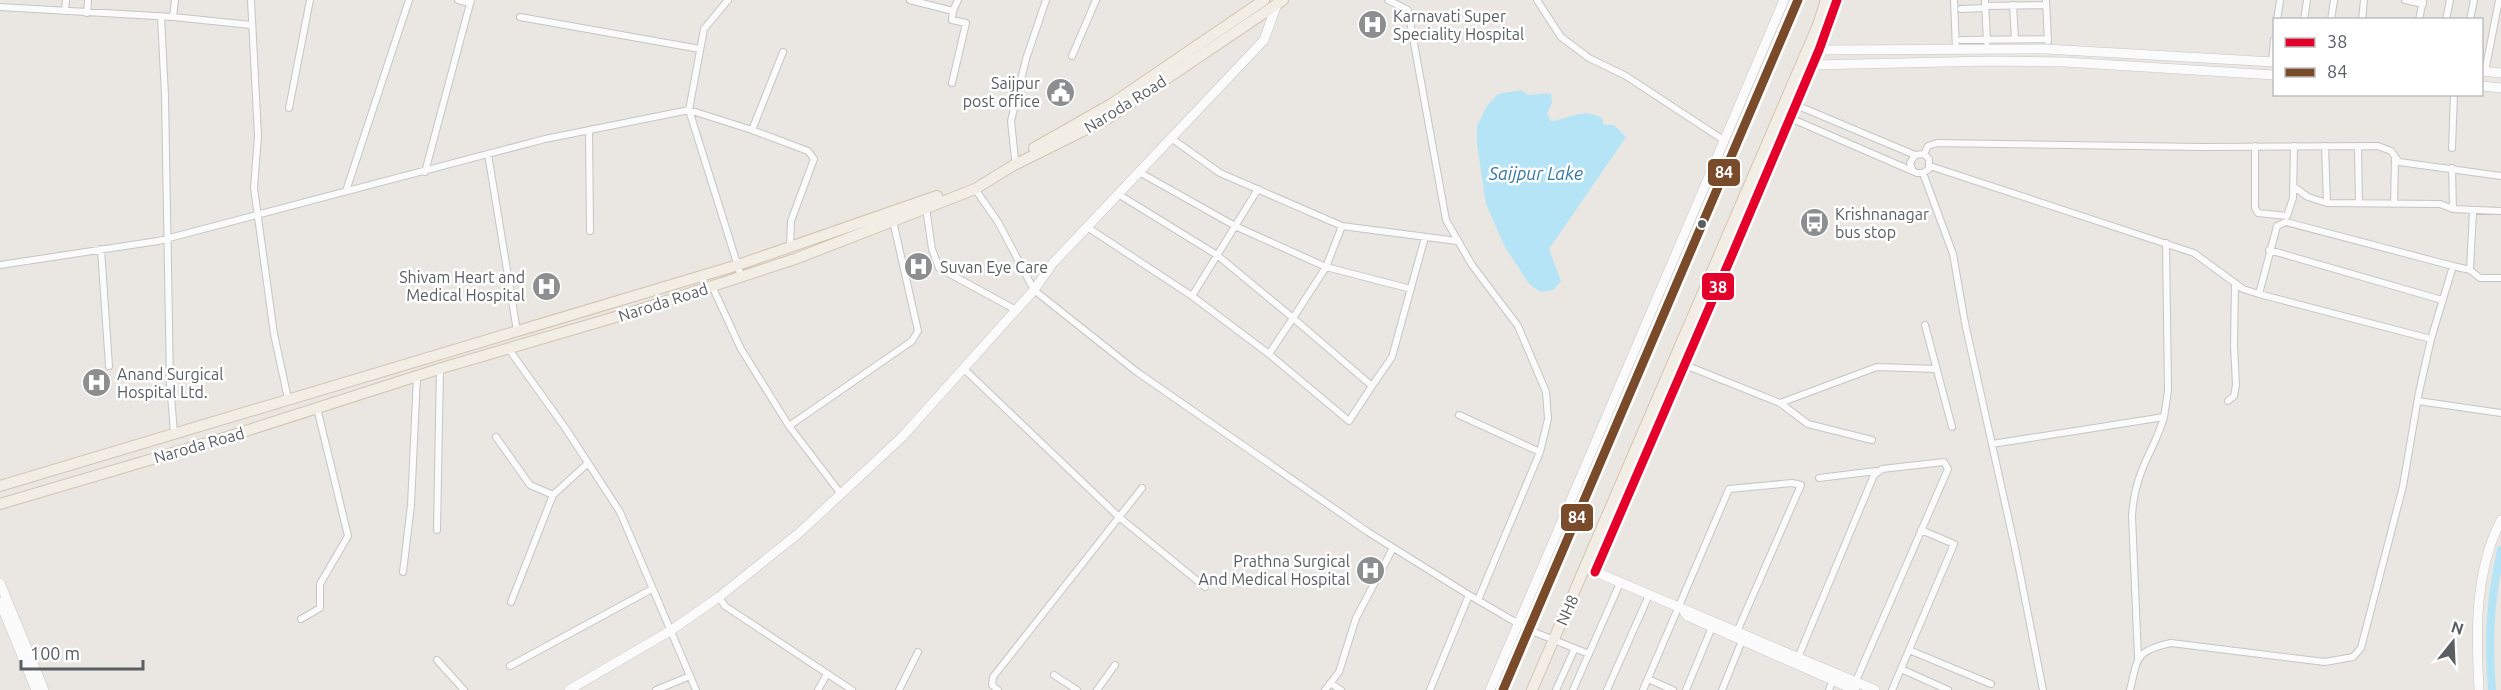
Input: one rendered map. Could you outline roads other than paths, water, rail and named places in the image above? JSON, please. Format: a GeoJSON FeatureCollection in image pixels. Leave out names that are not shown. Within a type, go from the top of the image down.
{"type":"FeatureCollection","features":[{"type":"Feature","properties":{"kind":"main road","name":"Naroda Road"},"geometry":{"type":"LineString","coordinates":[[0,486],[738,265],[973,186],[1015,159],[1113,103],[1264,0]]}},
{"type":"Feature","properties":{"kind":"main road","name":"NH8"},"geometry":{"type":"LineString","coordinates":[[1503,690],[1798,0]]}},
{"type":"Feature","properties":{"kind":"main road","name":"NH8"},"geometry":{"type":"LineString","coordinates":[[1532,690],[1554,639],[1590,570],[1826,0]]}},
{"type":"Feature","properties":{"kind":"main road","name":"Naroda Road"},"geometry":{"type":"LineString","coordinates":[[0,504],[227,437],[440,368],[636,311],[893,221],[973,186],[1107,119],[1280,2]]}},
{"type":"Feature","properties":{"kind":"main road"},"geometry":{"type":"LineString","coordinates":[[1755,169],[1767,174]]}},
{"type":"Feature","properties":{"kind":"street"},"geometry":{"type":"LineString","coordinates":[[27,0],[27,9]]}},
{"type":"Feature","properties":{"kind":"street"},"geometry":{"type":"LineString","coordinates":[[65,11],[66,0]]}},
{"type":"Feature","properties":{"kind":"street"},"geometry":{"type":"LineString","coordinates":[[87,13],[88,0]]}},
{"type":"Feature","properties":{"kind":"street"},"geometry":{"type":"LineString","coordinates":[[173,17],[175,0]]}},
{"type":"Feature","properties":{"kind":"street"},"geometry":{"type":"LineString","coordinates":[[250,0],[258,136],[254,188],[274,334],[288,399]]}},
{"type":"Feature","properties":{"kind":"street"},"geometry":{"type":"LineString","coordinates":[[289,108],[310,0]]}},
{"type":"Feature","properties":{"kind":"street"},"geometry":{"type":"LineString","coordinates":[[346,191],[408,0]]}},
{"type":"Feature","properties":{"kind":"street"},"geometry":{"type":"LineString","coordinates":[[425,172],[470,2],[458,0]]}},
{"type":"Feature","properties":{"kind":"street"},"geometry":{"type":"LineString","coordinates":[[728,0],[704,29],[689,110],[741,276]]}},
{"type":"Feature","properties":{"kind":"street"},"geometry":{"type":"LineString","coordinates":[[914,0],[954,11]]}},
{"type":"Feature","properties":{"kind":"street"},"geometry":{"type":"LineString","coordinates":[[952,83],[966,23],[951,20],[958,0]]}},
{"type":"Feature","properties":{"kind":"street"},"geometry":{"type":"LineString","coordinates":[[1015,159],[1011,121],[1026,59],[1046,0]]}},
{"type":"Feature","properties":{"kind":"street"},"geometry":{"type":"LineString","coordinates":[[1072,56],[1096,0]]}},
{"type":"Feature","properties":{"kind":"street"},"geometry":{"type":"LineString","coordinates":[[1388,0],[1408,10],[1446,220],[1457,242],[1518,326],[1546,392],[1548,419],[1540,452],[1478,600]]}},
{"type":"Feature","properties":{"kind":"street"},"geometry":{"type":"LineString","coordinates":[[1537,0],[1561,37],[1588,58],[1626,76],[1725,141]]}},
{"type":"Feature","properties":{"kind":"street"},"geometry":{"type":"LineString","coordinates":[[1837,0],[1819,50],[1685,365],[1590,570],[1681,609],[1691,610],[1854,687],[1875,690]]}},
{"type":"Feature","properties":{"kind":"street"},"geometry":{"type":"LineString","coordinates":[[1954,0],[1956,50]]}},
{"type":"Feature","properties":{"kind":"street"},"geometry":{"type":"LineString","coordinates":[[2277,18],[2280,0]]}},
{"type":"Feature","properties":{"kind":"street"},"geometry":{"type":"LineString","coordinates":[[2304,18],[2307,0]]}},
{"type":"Feature","properties":{"kind":"street"},"geometry":{"type":"LineString","coordinates":[[2331,18],[2334,0]]}},
{"type":"Feature","properties":{"kind":"street"},"geometry":{"type":"LineString","coordinates":[[2362,18],[2364,0]]}},
{"type":"Feature","properties":{"kind":"street"},"geometry":{"type":"LineString","coordinates":[[2405,0],[2423,2],[2419,18]]}},
{"type":"Feature","properties":{"kind":"street"},"geometry":{"type":"LineString","coordinates":[[2446,18],[2450,0]]}},
{"type":"Feature","properties":{"kind":"street"},"geometry":{"type":"LineString","coordinates":[[2470,18],[2474,0]]}},
{"type":"Feature","properties":{"kind":"street"},"geometry":{"type":"LineString","coordinates":[[2499,0],[2483,72],[2501,73]]}},
{"type":"Feature","properties":{"kind":"street"},"geometry":{"type":"LineString","coordinates":[[569,690],[670,631],[719,597],[800,533],[902,437],[1035,290],[1053,263],[1264,40],[1280,2]]}},
{"type":"Feature","properties":{"kind":"street"},"geometry":{"type":"LineString","coordinates":[[1490,690],[1725,141],[1781,2]]}},
{"type":"Feature","properties":{"kind":"street"},"geometry":{"type":"LineString","coordinates":[[1961,9],[1985,4],[2046,3],[2049,49]]}},
{"type":"Feature","properties":{"kind":"street"},"geometry":{"type":"LineString","coordinates":[[1985,4],[1987,44]]}},
{"type":"Feature","properties":{"kind":"street"},"geometry":{"type":"LineString","coordinates":[[2013,5],[2015,39]]}},
{"type":"Feature","properties":{"kind":"street"},"geometry":{"type":"LineString","coordinates":[[0,7],[173,17],[251,25]]}},
{"type":"Feature","properties":{"kind":"street"},"geometry":{"type":"LineString","coordinates":[[161,17],[169,238],[170,383],[174,433]]}},
{"type":"Feature","properties":{"kind":"street"},"geometry":{"type":"LineString","coordinates":[[519,17],[700,49]]}},
{"type":"Feature","properties":{"kind":"street"},"geometry":{"type":"LineString","coordinates":[[2048,39],[2015,39],[1956,50],[1819,50],[1804,56],[1812,65],[2065,62],[2273,75]]}},
{"type":"Feature","properties":{"kind":"street"},"geometry":{"type":"LineString","coordinates":[[1961,40],[2049,49],[2273,62]]}},
{"type":"Feature","properties":{"kind":"street"},"geometry":{"type":"LineString","coordinates":[[753,130],[783,51]]}},
{"type":"Feature","properties":{"kind":"street"},"geometry":{"type":"LineString","coordinates":[[2483,86],[2501,88]]}},
{"type":"Feature","properties":{"kind":"street"},"geometry":{"type":"LineString","coordinates":[[2452,148],[2454,96]]}},
{"type":"Feature","properties":{"kind":"street"},"geometry":{"type":"LineString","coordinates":[[1796,105],[1915,155],[1924,154]]}},
{"type":"Feature","properties":{"kind":"street"},"geometry":{"type":"LineString","coordinates":[[0,265],[169,238],[488,154],[589,130],[689,110],[753,130],[807,151],[814,159],[791,221],[790,246]]}},
{"type":"Feature","properties":{"kind":"street"},"geometry":{"type":"LineString","coordinates":[[1790,118],[1917,173],[1923,173],[1930,166]]}},
{"type":"Feature","properties":{"kind":"street"},"geometry":{"type":"LineString","coordinates":[[589,130],[590,231]]}},
{"type":"Feature","properties":{"kind":"street"},"geometry":{"type":"LineString","coordinates":[[1172,138],[1220,173],[1342,225],[1457,242]]}},
{"type":"Feature","properties":{"kind":"street"},"geometry":{"type":"LineString","coordinates":[[1924,154],[1928,146],[1937,143],[2386,147],[2395,159],[2394,204]]}},
{"type":"Feature","properties":{"kind":"street"},"geometry":{"type":"LineString","coordinates":[[2255,146],[2255,201],[2258,213],[2470,270],[2480,278],[2501,278]]}},
{"type":"Feature","properties":{"kind":"street"},"geometry":{"type":"LineString","coordinates":[[2259,294],[2277,226],[2287,219],[2292,204],[2294,146]]}},
{"type":"Feature","properties":{"kind":"street"},"geometry":{"type":"LineString","coordinates":[[2325,146],[2327,203]]}},
{"type":"Feature","properties":{"kind":"street"},"geometry":{"type":"LineString","coordinates":[[2358,146],[2360,204]]}},
{"type":"Feature","properties":{"kind":"street"},"geometry":{"type":"LineString","coordinates":[[488,154],[517,331]]}},
{"type":"Feature","properties":{"kind":"street"},"geometry":{"type":"LineString","coordinates":[[1924,154],[1929,159],[1930,166]]}},
{"type":"Feature","properties":{"kind":"street"},"geometry":{"type":"LineString","coordinates":[[1912,169],[1910,163],[1915,155]]}},
{"type":"Feature","properties":{"kind":"street"},"geometry":{"type":"LineString","coordinates":[[2395,159],[2399,162],[2501,176]]}},
{"type":"Feature","properties":{"kind":"street"},"geometry":{"type":"LineString","coordinates":[[1930,166],[2194,253],[2242,289],[2431,339]]}},
{"type":"Feature","properties":{"kind":"street"},"geometry":{"type":"LineString","coordinates":[[2452,168],[2452,209]]}},
{"type":"Feature","properties":{"kind":"street"},"geometry":{"type":"LineString","coordinates":[[1139,172],[1236,227],[1326,267],[1411,289]]}},
{"type":"Feature","properties":{"kind":"street"},"geometry":{"type":"LineString","coordinates":[[1923,173],[1953,254],[1965,323],[2043,690]]}},
{"type":"Feature","properties":{"kind":"street"},"geometry":{"type":"LineString","coordinates":[[973,186],[998,222],[1035,290],[1137,372],[1394,548],[1469,595],[1529,630],[1589,654]]}},
{"type":"Feature","properties":{"kind":"street"},"geometry":{"type":"LineString","coordinates":[[2293,186],[2308,197],[2327,203],[2440,204],[2452,209],[2501,211]]}},
{"type":"Feature","properties":{"kind":"street"},"geometry":{"type":"LineString","coordinates":[[1191,296],[1258,189]]}},
{"type":"Feature","properties":{"kind":"street"},"geometry":{"type":"LineString","coordinates":[[1118,194],[1217,255],[1372,386]]}},
{"type":"Feature","properties":{"kind":"street"},"geometry":{"type":"LineString","coordinates":[[926,208],[932,249],[939,268],[1016,310]]}},
{"type":"Feature","properties":{"kind":"street"},"geometry":{"type":"LineString","coordinates":[[2470,270],[2473,211]]}},
{"type":"Feature","properties":{"kind":"street"},"geometry":{"type":"LineString","coordinates":[[789,426],[912,341],[918,331],[893,221]]}},
{"type":"Feature","properties":{"kind":"street"},"geometry":{"type":"LineString","coordinates":[[1269,354],[1326,267],[1342,225]]}},
{"type":"Feature","properties":{"kind":"street"},"geometry":{"type":"LineString","coordinates":[[1087,227],[1191,296],[1269,354],[1349,421],[1392,357],[1425,237]]}},
{"type":"Feature","properties":{"kind":"street"},"geometry":{"type":"LineString","coordinates":[[2130,690],[2138,658],[2132,516],[2134,493],[2141,471],[2161,429],[2168,391],[2166,243]]}},
{"type":"Feature","properties":{"kind":"street"},"geometry":{"type":"LineString","coordinates":[[101,249],[109,366]]}},
{"type":"Feature","properties":{"kind":"street"},"geometry":{"type":"LineString","coordinates":[[2269,250],[2442,300]]}},
{"type":"Feature","properties":{"kind":"street"},"geometry":{"type":"LineString","coordinates":[[2138,658],[2147,649],[2171,644],[2325,662],[2353,657],[2361,648],[2403,486],[2431,339],[2453,266]]}},
{"type":"Feature","properties":{"kind":"street"},"geometry":{"type":"LineString","coordinates":[[2228,401],[2234,396],[2236,385],[2235,284]]}},
{"type":"Feature","properties":{"kind":"street"},"geometry":{"type":"LineString","coordinates":[[712,286],[741,349],[789,426],[841,494]]}},
{"type":"Feature","properties":{"kind":"street"},"geometry":{"type":"LineString","coordinates":[[1925,325],[1952,427]]}},
{"type":"Feature","properties":{"kind":"street"},"geometry":{"type":"LineString","coordinates":[[508,348],[566,429],[620,512],[696,690]]}},
{"type":"Feature","properties":{"kind":"street"},"geometry":{"type":"LineString","coordinates":[[1685,365],[1780,403],[1809,424],[1872,440]]}},
{"type":"Feature","properties":{"kind":"street"},"geometry":{"type":"LineString","coordinates":[[1780,403],[1877,367],[1936,369]]}},
{"type":"Feature","properties":{"kind":"street"},"geometry":{"type":"LineString","coordinates":[[437,530],[440,368]]}},
{"type":"Feature","properties":{"kind":"street"},"geometry":{"type":"LineString","coordinates":[[963,368],[1119,517],[1205,587]]}},
{"type":"Feature","properties":{"kind":"street"},"geometry":{"type":"LineString","coordinates":[[403,572],[411,505],[417,375]]}},
{"type":"Feature","properties":{"kind":"street"},"geometry":{"type":"LineString","coordinates":[[2418,401],[2501,413]]}},
{"type":"Feature","properties":{"kind":"street"},"geometry":{"type":"LineString","coordinates":[[301,619],[320,608],[321,584],[348,536],[317,408]]}},
{"type":"Feature","properties":{"kind":"street"},"geometry":{"type":"LineString","coordinates":[[1459,415],[1540,452]]}},
{"type":"Feature","properties":{"kind":"street"},"geometry":{"type":"LineString","coordinates":[[1992,444],[2164,417]]}},
{"type":"Feature","properties":{"kind":"street"},"geometry":{"type":"LineString","coordinates":[[496,437],[530,485],[553,495]]}},
{"type":"Feature","properties":{"kind":"street"},"geometry":{"type":"LineString","coordinates":[[1819,478],[1944,462],[1948,469],[1854,687]]}},
{"type":"Feature","properties":{"kind":"street"},"geometry":{"type":"LineString","coordinates":[[511,602],[553,495],[587,464]]}},
{"type":"Feature","properties":{"kind":"street"},"geometry":{"type":"LineString","coordinates":[[1797,660],[1877,471]]}},
{"type":"Feature","properties":{"kind":"street"},"geometry":{"type":"LineString","coordinates":[[1643,690],[1681,609],[1730,489],[1792,483],[1801,485],[1740,635],[1722,690]]}},
{"type":"Feature","properties":{"kind":"street"},"geometry":{"type":"LineString","coordinates":[[998,690],[992,685],[993,677],[1142,488]]}},
{"type":"Feature","properties":{"kind":"street"},"geometry":{"type":"LineString","coordinates":[[2479,690],[2476,635],[2478,608],[2484,567],[2501,520]]}},
{"type":"Feature","properties":{"kind":"street"},"geometry":{"type":"LineString","coordinates":[[1892,690],[1954,544],[1921,530]]}},
{"type":"Feature","properties":{"kind":"street"},"geometry":{"type":"LineString","coordinates":[[1325,690],[1339,672],[1356,618],[1394,548]]}},
{"type":"Feature","properties":{"kind":"street"},"geometry":{"type":"LineString","coordinates":[[1573,690],[1620,583]]}},
{"type":"Feature","properties":{"kind":"street"},"geometry":{"type":"LineString","coordinates":[[0,584],[44,690]]}},
{"type":"Feature","properties":{"kind":"street"},"geometry":{"type":"LineString","coordinates":[[510,666],[652,589]]}},
{"type":"Feature","properties":{"kind":"street"},"geometry":{"type":"LineString","coordinates":[[1430,690],[1469,595]]}},
{"type":"Feature","properties":{"kind":"street"},"geometry":{"type":"LineString","coordinates":[[1607,690],[1649,595]]}},
{"type":"Feature","properties":{"kind":"street"},"geometry":{"type":"LineString","coordinates":[[719,597],[726,606],[852,690]]}},
{"type":"Feature","properties":{"kind":"street"},"geometry":{"type":"LineString","coordinates":[[0,602],[36,690]]}},
{"type":"Feature","properties":{"kind":"street"},"geometry":{"type":"LineString","coordinates":[[1681,609],[1687,616],[1712,627],[1740,635]]}},
{"type":"Feature","properties":{"kind":"street"},"geometry":{"type":"LineString","coordinates":[[1686,690],[1712,627]]}},
{"type":"Feature","properties":{"kind":"street"},"geometry":{"type":"LineString","coordinates":[[1556,690],[1575,648]]}},
{"type":"Feature","properties":{"kind":"street"},"geometry":{"type":"LineString","coordinates":[[1909,650],[1991,684]]}},
{"type":"Feature","properties":{"kind":"street"},"geometry":{"type":"LineString","coordinates":[[899,690],[918,652]]}},
{"type":"Feature","properties":{"kind":"street"},"geometry":{"type":"LineString","coordinates":[[437,660],[464,690]]}},
{"type":"Feature","properties":{"kind":"street"},"geometry":{"type":"LineString","coordinates":[[1097,690],[1115,665]]}},
{"type":"Feature","properties":{"kind":"street"},"geometry":{"type":"LineString","coordinates":[[1901,669],[1948,690]]}},
{"type":"Feature","properties":{"kind":"street"},"geometry":{"type":"LineString","coordinates":[[818,690],[827,674]]}},
{"type":"Feature","properties":{"kind":"street"},"geometry":{"type":"LineString","coordinates":[[1054,675],[1077,690]]}},
{"type":"Feature","properties":{"kind":"street"},"geometry":{"type":"LineString","coordinates":[[656,690],[690,676]]}},
{"type":"Feature","properties":{"kind":"street"},"geometry":{"type":"LineString","coordinates":[[1829,690],[1834,676]]}},
{"type":"Feature","properties":{"kind":"street"},"geometry":{"type":"LineString","coordinates":[[1648,679],[1673,690]]}},
{"type":"Feature","properties":{"kind":"street"},"geometry":{"type":"LineString","coordinates":[[1330,683],[1341,690]]}},
{"type":"Feature","properties":{"kind":"water","name":"Saijpur Lake"},"geometry":{"type":"Polygon","coordinates":[[[1521,90],[1528,95],[1551,93],[1552,103],[1547,114],[1551,121],[1583,114],[1595,115],[1602,118],[1604,125],[1614,125],[1626,137],[1549,249],[1561,281],[1553,290],[1541,292],[1530,285],[1505,247],[1486,204],[1477,144],[1477,126],[1487,106],[1498,94],[1521,90]]]}},
{"type":"Feature","properties":{"kind":"waterway"},"geometry":{"type":"LineString","coordinates":[[2492,690],[2491,620],[2494,586],[2501,550]]}},
{"type":"Feature","properties":{"kind":"place","name":"Karnavati Super Speciality Hospital"},"geometry":{"type":"Point","coordinates":[1372,25]}},
{"type":"Feature","properties":{"kind":"place","name":"Saijpur post office"},"geometry":{"type":"Point","coordinates":[1061,92]}},
{"type":"Feature","properties":{"kind":"place","name":"Krishnanagar bus stop"},"geometry":{"type":"Point","coordinates":[1814,223]}},
{"type":"Feature","properties":{"kind":"place","name":"Suvan Eye Care"},"geometry":{"type":"Point","coordinates":[919,267]}},
{"type":"Feature","properties":{"kind":"place","name":"Shivam Heart and Medical Hospital"},"geometry":{"type":"Point","coordinates":[546,286]}},
{"type":"Feature","properties":{"kind":"place","name":"Anand Surgical Hospital Ltd."},"geometry":{"type":"Point","coordinates":[96,383]}},
{"type":"Feature","properties":{"kind":"place","name":"Prathna Surgical And Medical Hospital"},"geometry":{"type":"Point","coordinates":[1371,570]}}]}
